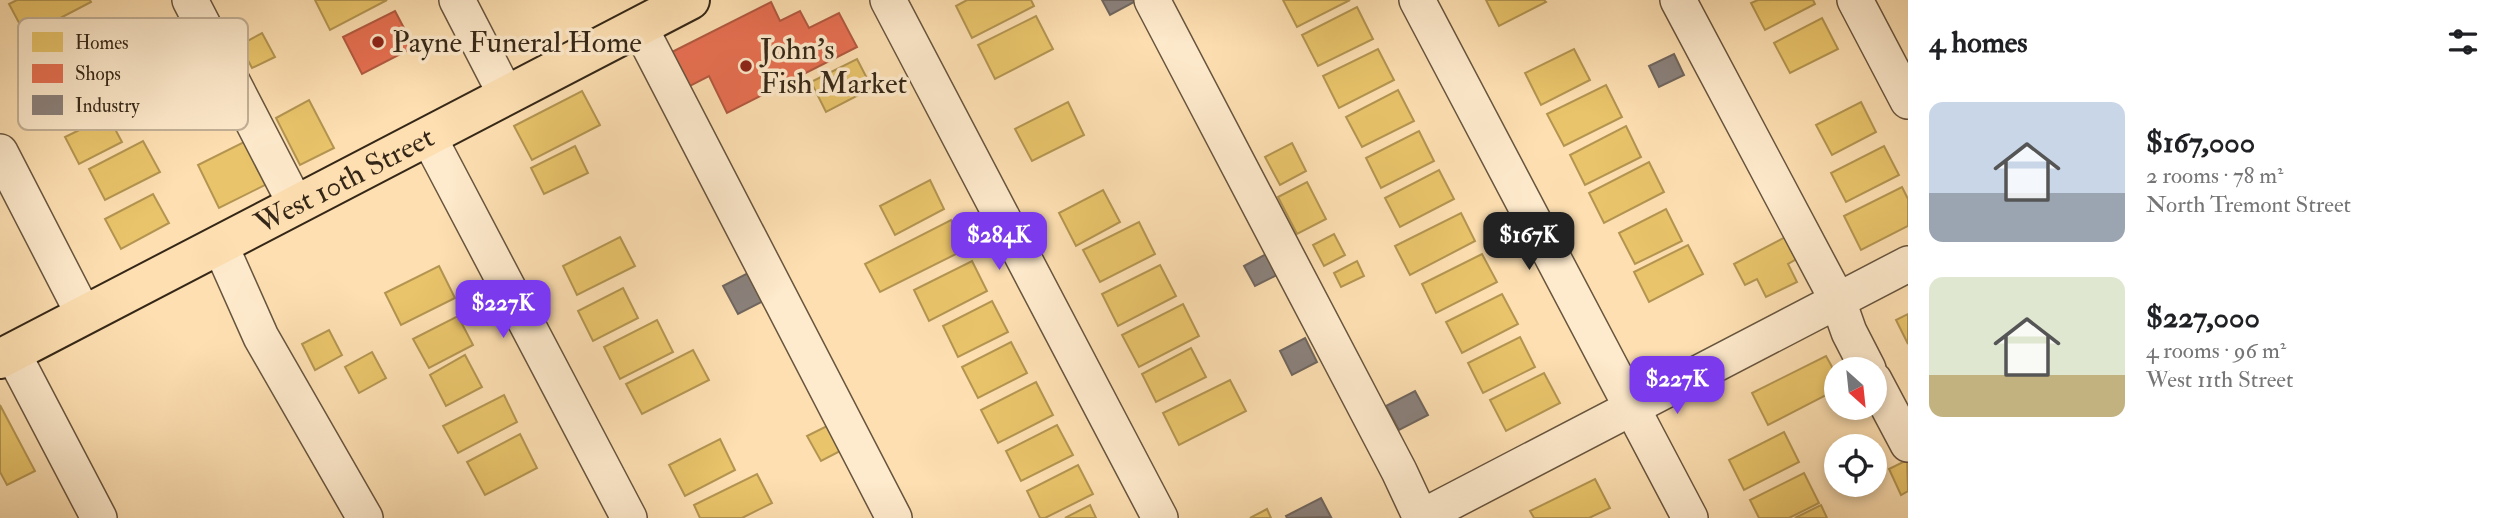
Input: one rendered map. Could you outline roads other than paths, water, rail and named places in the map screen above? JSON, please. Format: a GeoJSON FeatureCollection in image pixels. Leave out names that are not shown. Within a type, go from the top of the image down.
{"type":"FeatureCollection","features":[{"type":"Feature","properties":{"kind":"main road","name":"West 10th Street"},"geometry":{"type":"LineString","coordinates":[[6,356],[690,0]]}},
{"type":"Feature","properties":{"kind":"street"},"geometry":{"type":"LineString","coordinates":[[190,0],[199,18]]}},
{"type":"Feature","properties":{"kind":"street"},"geometry":{"type":"LineString","coordinates":[[457,0],[506,96]]}},
{"type":"Feature","properties":{"kind":"street"},"geometry":{"type":"LineString","coordinates":[[888,0],[1160,518]]}},
{"type":"Feature","properties":{"kind":"street"},"geometry":{"type":"LineString","coordinates":[[1152,0],[1399,471],[1420,518],[1908,264]]}},
{"type":"Feature","properties":{"kind":"street"},"geometry":{"type":"LineString","coordinates":[[1417,0],[1690,518]]}},
{"type":"Feature","properties":{"kind":"street"},"geometry":{"type":"LineString","coordinates":[[1678,0],[1838,301],[1862,357]]}},
{"type":"Feature","properties":{"kind":"street"},"geometry":{"type":"LineString","coordinates":[[1855,0],[1908,101]]}},
{"type":"Feature","properties":{"kind":"street"},"geometry":{"type":"LineString","coordinates":[[639,26],[894,518]]}},
{"type":"Feature","properties":{"kind":"street"},"geometry":{"type":"LineString","coordinates":[[248,112],[296,205]]}},
{"type":"Feature","properties":{"kind":"street"},"geometry":{"type":"LineString","coordinates":[[428,136],[629,518]]}},
{"type":"Feature","properties":{"kind":"street"},"geometry":{"type":"LineString","coordinates":[[0,152],[84,315]]}},
{"type":"Feature","properties":{"kind":"street"},"geometry":{"type":"LineString","coordinates":[[220,245],[261,337],[365,518]]}},
{"type":"Feature","properties":{"kind":"street"},"geometry":{"type":"LineString","coordinates":[[6,356],[99,518]]}},
{"type":"Feature","properties":{"kind":"street"},"geometry":{"type":"LineString","coordinates":[[1887,404],[1908,444]]}},
{"type":"Feature","properties":{"kind":"place","name":"Payne Funeral Home"},"geometry":{"type":"Point","coordinates":[378,42]}},
{"type":"Feature","properties":{"kind":"place","name":"John's Fish Market"},"geometry":{"type":"Point","coordinates":[746,66]}}]}
